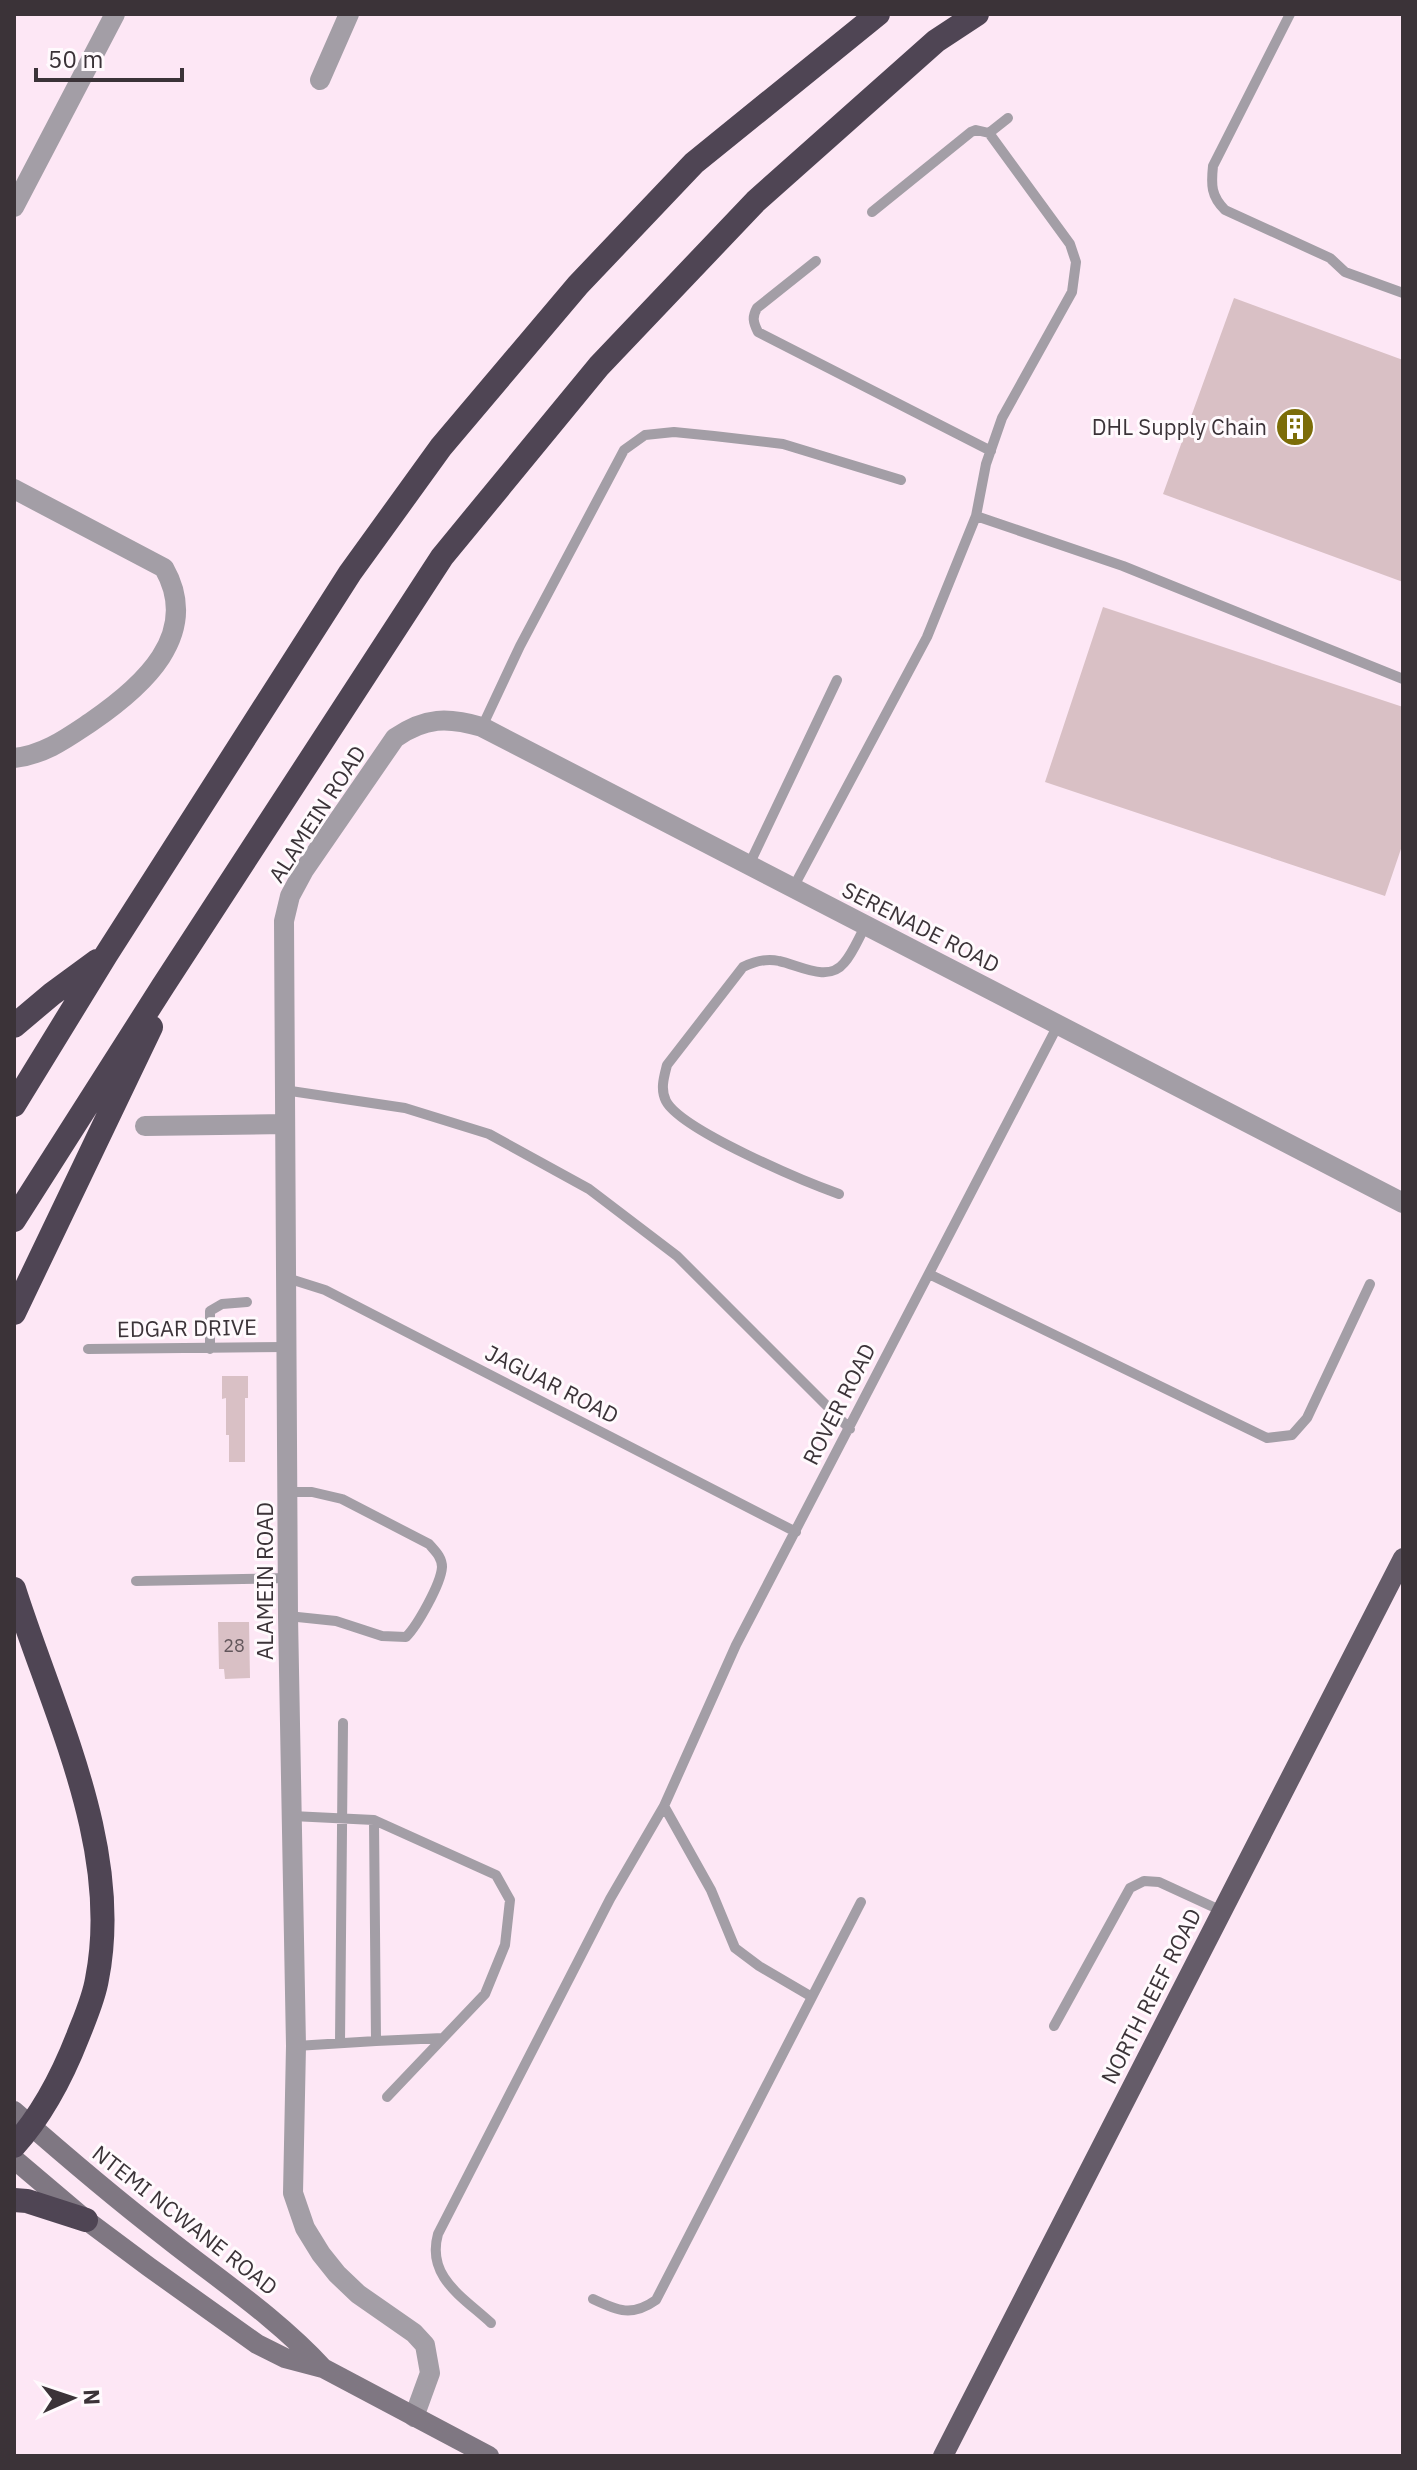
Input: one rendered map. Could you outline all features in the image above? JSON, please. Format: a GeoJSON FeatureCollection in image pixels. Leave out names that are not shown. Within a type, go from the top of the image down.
{"type":"FeatureCollection","features":[{"type":"Feature","properties":{"kind":"highway"},"geometry":{"type":"LineString","coordinates":[[14,1105],[350,573],[441,447],[578,285],[694,163],[878,14]]}},
{"type":"Feature","properties":{"kind":"highway"},"geometry":{"type":"LineString","coordinates":[[14,1220],[442,557],[599,366],[756,201],[936,41],[977,14]]}},
{"type":"Feature","properties":{"kind":"highway"},"geometry":{"type":"LineString","coordinates":[[14,1026],[106,955]]}},
{"type":"Feature","properties":{"kind":"highway"},"geometry":{"type":"LineString","coordinates":[[14,1313],[78,1175],[147,1038],[163,986]]}},
{"type":"Feature","properties":{"kind":"highway"},"geometry":{"type":"LineString","coordinates":[[14,1589],[81,1786],[95,1837],[102,1891],[102,1943],[97,1981],[62,2073],[23,2119],[14,2146]]}},
{"type":"Feature","properties":{"kind":"highway"},"geometry":{"type":"LineString","coordinates":[[14,2200],[27,2201],[86,2220]]}},
{"type":"Feature","properties":{"kind":"main road","name":"NORTH REEF ROAD"},"geometry":{"type":"LineString","coordinates":[[943,2456],[1403,1558]]}},
{"type":"Feature","properties":{"kind":"main road","name":"NTEMI NCWANE ROAD"},"geometry":{"type":"LineString","coordinates":[[23,2119],[162,2235],[267,2315],[298,2341],[323,2368]]}},
{"type":"Feature","properties":{"kind":"main road","name":"NTEMI NCWANE ROAD"},"geometry":{"type":"LineString","coordinates":[[14,2159],[86,2220],[257,2344],[285,2358],[323,2368],[489,2456]]}},
{"type":"Feature","properties":{"kind":"street"},"geometry":{"type":"LineString","coordinates":[[14,207],[115,14]]}},
{"type":"Feature","properties":{"kind":"street"},"geometry":{"type":"LineString","coordinates":[[320,80],[349,14]]}},
{"type":"Feature","properties":{"kind":"street"},"geometry":{"type":"LineString","coordinates":[[14,489],[164,568],[174,586],[176,609],[165,651],[149,676],[124,699],[54,747],[14,758]]}},
{"type":"Feature","properties":{"kind":"street","name":"SERENADE ROAD"},"geometry":{"type":"LineString","coordinates":[[411,727],[435,720],[457,720],[482,727],[1403,1203]]}},
{"type":"Feature","properties":{"kind":"street","name":"ALAMEIN ROAD"},"geometry":{"type":"LineString","coordinates":[[411,727],[395,738],[304,870],[290,896],[284,921],[283,963],[288,1616],[296,2046],[293,2193],[298,2213],[321,2254],[337,2274],[358,2294],[414,2333],[425,2345],[430,2373],[414,2417]]}},
{"type":"Feature","properties":{"kind":"street"},"geometry":{"type":"LineString","coordinates":[[145,1126],[285,1124]]}},
{"type":"Feature","properties":{"kind":"lane"},"geometry":{"type":"LineString","coordinates":[[1290,14],[1213,166],[1211,186],[1215,200],[1225,210],[1330,258],[1345,272],[1403,293]]}},
{"type":"Feature","properties":{"kind":"lane"},"geometry":{"type":"LineString","coordinates":[[989,133],[1008,118]]}},
{"type":"Feature","properties":{"kind":"lane"},"geometry":{"type":"LineString","coordinates":[[793,888],[927,637],[976,516],[1002,418],[1072,292],[1076,262],[1070,244],[989,133],[980,130],[971,132],[872,212]]}},
{"type":"Feature","properties":{"kind":"lane"},"geometry":{"type":"LineString","coordinates":[[816,261],[757,308],[753,324],[758,332],[991,451]]}},
{"type":"Feature","properties":{"kind":"lane"},"geometry":{"type":"LineString","coordinates":[[482,727],[520,646],[624,450],[645,435],[674,432],[783,444],[901,480]]}},
{"type":"Feature","properties":{"kind":"lane"},"geometry":{"type":"LineString","coordinates":[[976,516],[1123,566],[1403,679]]}},
{"type":"Feature","properties":{"kind":"lane"},"geometry":{"type":"LineString","coordinates":[[749,865],[837,680]]}},
{"type":"Feature","properties":{"kind":"lane"},"geometry":{"type":"LineString","coordinates":[[839,1194],[774,1169],[692,1124],[666,1101],[662,1084],[667,1065],[743,967],[757,960],[777,960],[821,972],[832,971],[845,963],[866,925]]}},
{"type":"Feature","properties":{"kind":"lane","name":"ROVER ROAD"},"geometry":{"type":"LineString","coordinates":[[491,2323],[447,2283],[434,2251],[438,2234],[610,1899],[664,1806],[736,1645],[1058,1025]]}},
{"type":"Feature","properties":{"kind":"lane"},"geometry":{"type":"LineString","coordinates":[[284,1090],[405,1108],[489,1134],[589,1189],[677,1256],[850,1429]]}},
{"type":"Feature","properties":{"kind":"lane"},"geometry":{"type":"LineString","coordinates":[[929,1274],[1267,1438],[1292,1435],[1307,1418],[1370,1284]]}},
{"type":"Feature","properties":{"kind":"lane","name":"JAGUAR ROAD"},"geometry":{"type":"LineString","coordinates":[[287,1278],[325,1290],[796,1532]]}},
{"type":"Feature","properties":{"kind":"lane"},"geometry":{"type":"LineString","coordinates":[[210,1349],[210,1311],[222,1304],[247,1302]]}},
{"type":"Feature","properties":{"kind":"lane","name":"EDGAR DRIVE"},"geometry":{"type":"LineString","coordinates":[[88,1349],[287,1347]]}},
{"type":"Feature","properties":{"kind":"lane"},"geometry":{"type":"LineString","coordinates":[[288,1492],[312,1492],[342,1499],[429,1544],[438,1554],[442,1567],[438,1582],[414,1630],[406,1637],[382,1636],[336,1621],[288,1616]]}},
{"type":"Feature","properties":{"kind":"lane"},"geometry":{"type":"LineString","coordinates":[[136,1581],[288,1578]]}},
{"type":"Feature","properties":{"kind":"lane"},"geometry":{"type":"LineString","coordinates":[[340,2043],[343,1723]]}},
{"type":"Feature","properties":{"kind":"lane"},"geometry":{"type":"LineString","coordinates":[[664,1806],[711,1890],[735,1948],[812,1997]]}},
{"type":"Feature","properties":{"kind":"lane"},"geometry":{"type":"LineString","coordinates":[[292,1816],[374,1820],[496,1875],[510,1900],[505,1945],[485,1994],[387,2097]]}},
{"type":"Feature","properties":{"kind":"lane"},"geometry":{"type":"LineString","coordinates":[[374,1820],[376,2041]]}},
{"type":"Feature","properties":{"kind":"lane"},"geometry":{"type":"LineString","coordinates":[[1054,2026],[1130,1888],[1144,1881],[1159,1882],[1222,1911]]}},
{"type":"Feature","properties":{"kind":"lane"},"geometry":{"type":"LineString","coordinates":[[593,2299],[620,2312],[635,2312],[656,2300],[861,1902]]}},
{"type":"Feature","properties":{"kind":"lane"},"geometry":{"type":"LineString","coordinates":[[296,2046],[443,2038]]}},
{"type":"Feature","properties":{"kind":"building","name":"DHL Supply Chain"},"geometry":{"type":"Polygon","coordinates":[[[1234,298],[1403,360],[1403,582],[1163,494],[1234,298]]]}},
{"type":"Feature","properties":{"kind":"building"},"geometry":{"type":"Polygon","coordinates":[[[1103,607],[1403,707],[1403,843],[1385,896],[1045,782],[1103,607]]]}},
{"type":"Feature","properties":{"kind":"building"},"geometry":{"type":"Polygon","coordinates":[[[222,1376],[248,1376],[245,1462],[229,1462],[222,1376]]]}},
{"type":"Feature","properties":{"kind":"building"},"geometry":{"type":"Polygon","coordinates":[[[218,1622],[249,1622],[250,1678],[225,1679],[224,1669],[219,1669],[218,1622]]]}},
{"type":"Feature","properties":{"kind":"place","name":"DHL Supply Chain"},"geometry":{"type":"Point","coordinates":[1295,427]}}]}
